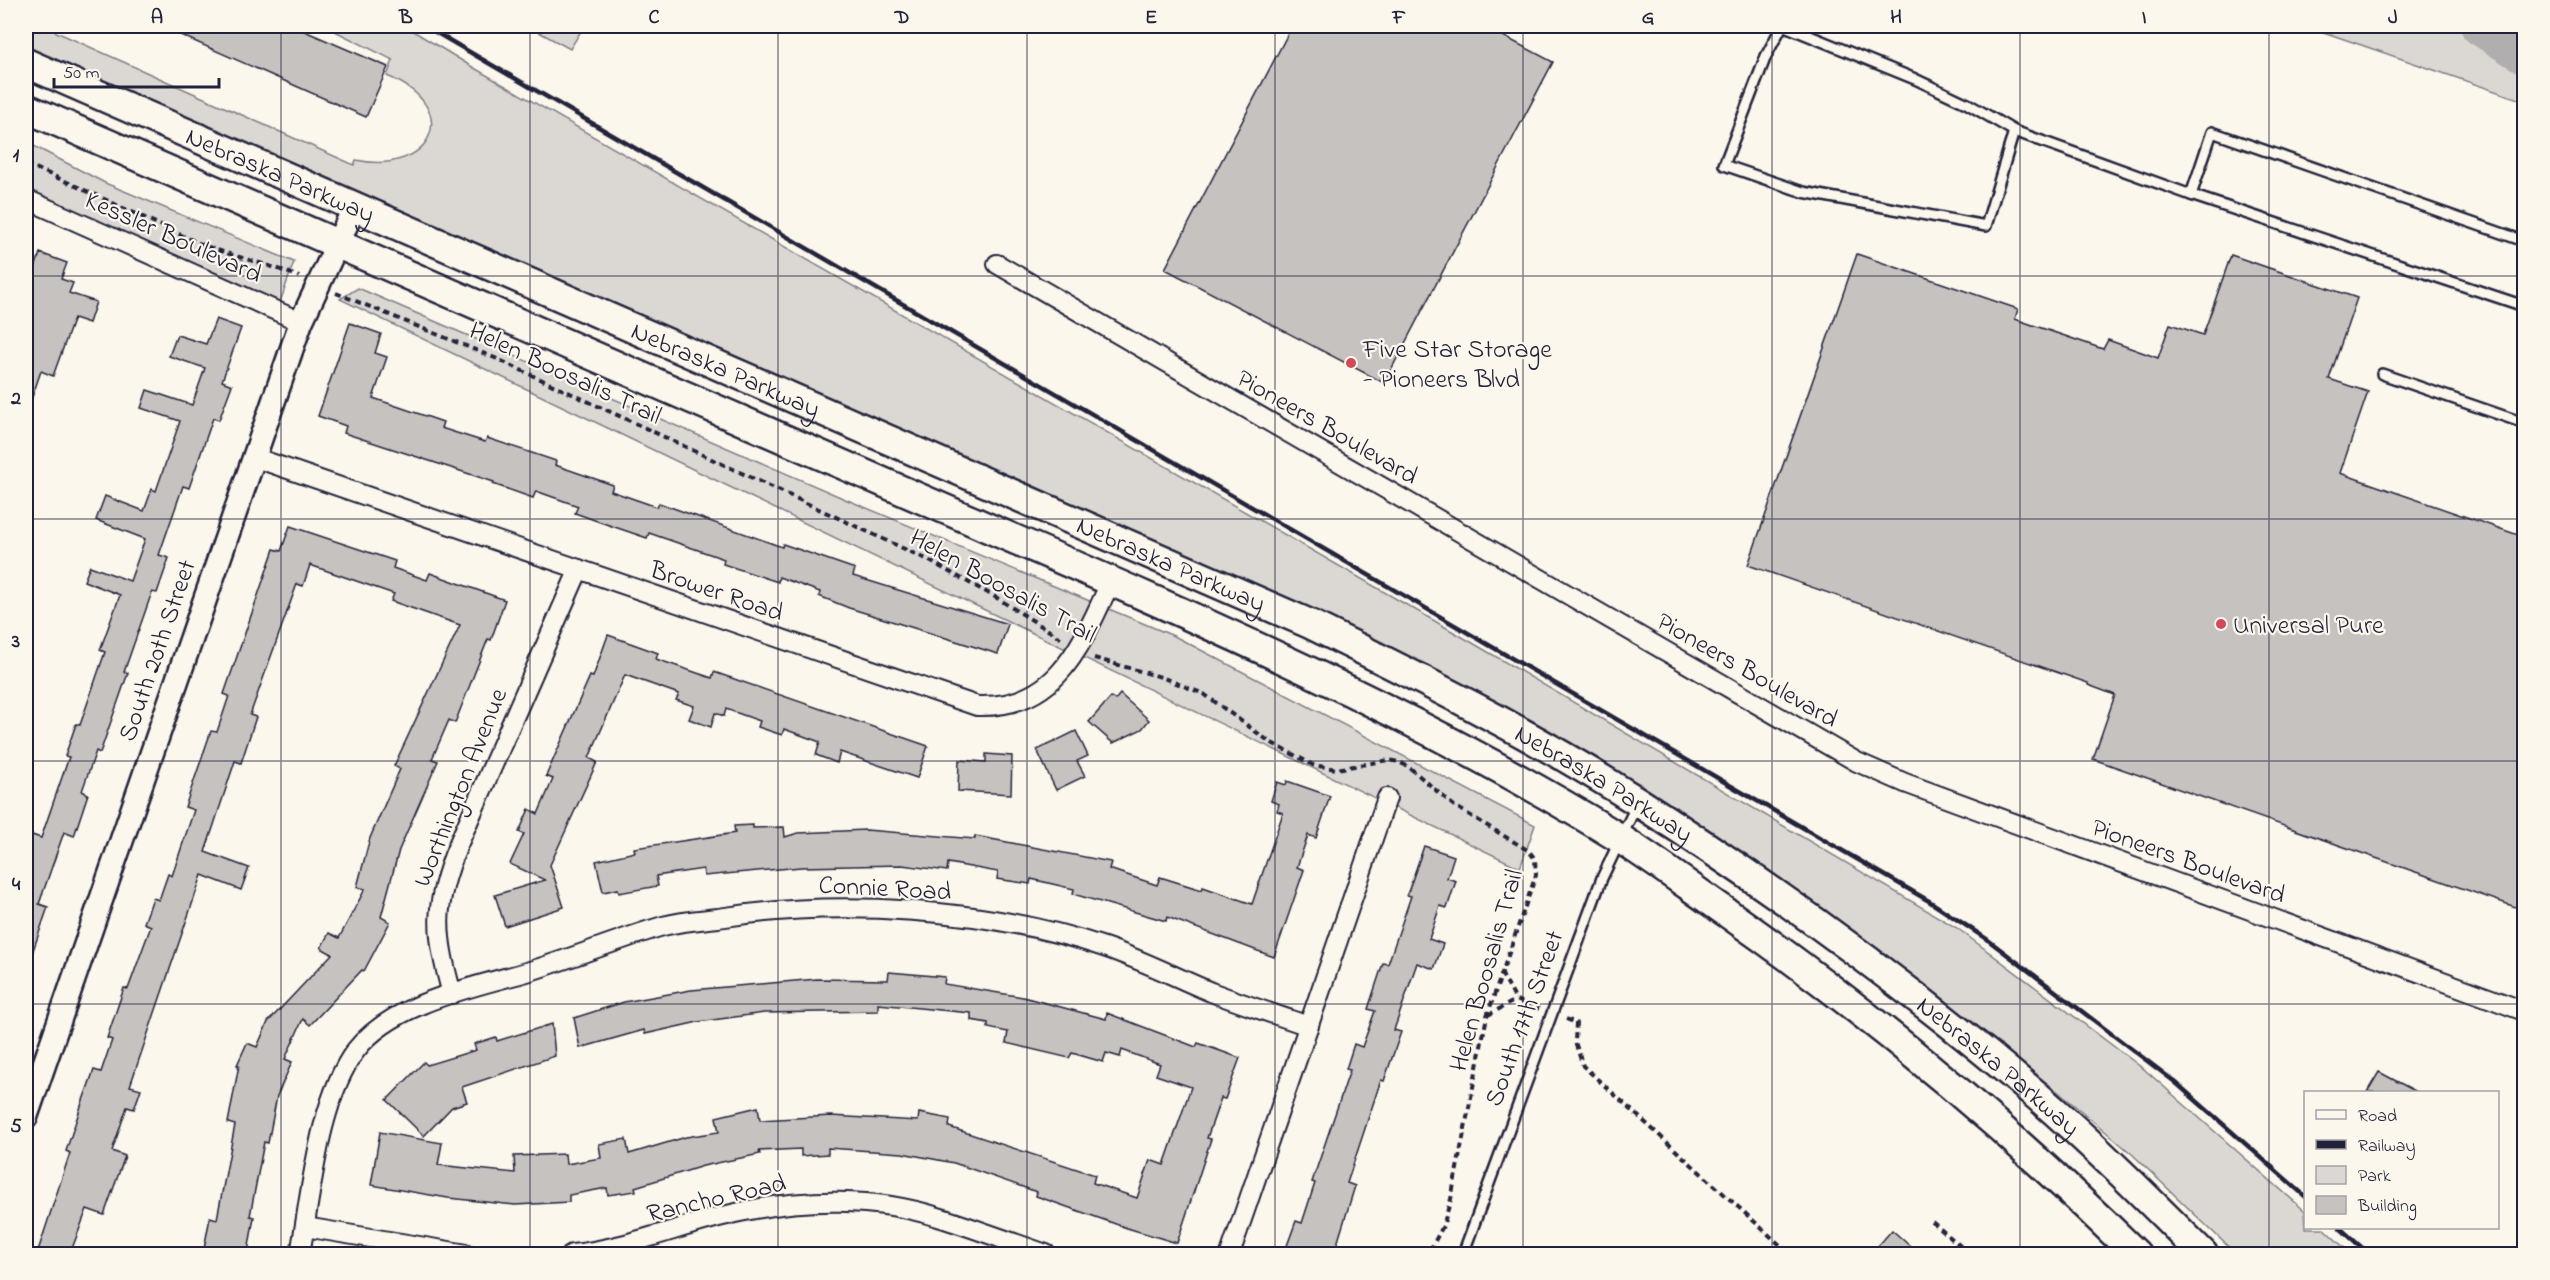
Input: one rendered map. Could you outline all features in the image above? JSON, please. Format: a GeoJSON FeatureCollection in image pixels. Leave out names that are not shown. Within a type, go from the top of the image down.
{"type":"FeatureCollection","features":[{"type":"Feature","properties":{"kind":"main road","name":"Nebraska Parkway"},"geometry":{"type":"LineString","coordinates":[[26,63],[1310,624],[1428,682],[1638,802],[1733,865],[1932,1010],[2036,1095],[2203,1254]]}},
{"type":"Feature","properties":{"kind":"main road","name":"Nebraska Parkway"},"geometry":{"type":"LineString","coordinates":[[26,108],[1111,581],[1385,708],[1500,769],[1619,838],[1791,958],[1889,1033],[1984,1112],[2136,1254]]}},
{"type":"Feature","properties":{"kind":"street","name":"Kessler Boulevard"},"geometry":{"type":"LineString","coordinates":[[26,199],[301,322]]}},
{"type":"Feature","properties":{"kind":"street","name":"South 20th Street"},"geometry":{"type":"LineString","coordinates":[[26,1117],[301,322],[316,285],[355,206]]}},
{"type":"Feature","properties":{"kind":"street","name":"Pioneers Boulevard"},"geometry":{"type":"LineString","coordinates":[[998,264],[1857,762],[1905,783],[2524,1011]]}},
{"type":"Feature","properties":{"kind":"street","name":"Brower Road"},"geometry":{"type":"LineString","coordinates":[[253,457],[977,706],[1013,704],[1030,698],[1057,677],[1076,649],[1111,581]]}},
{"type":"Feature","properties":{"kind":"street","name":"Worthington Avenue"},"geometry":{"type":"LineString","coordinates":[[452,994],[438,932],[442,890],[458,845],[579,569]]}},
{"type":"Feature","properties":{"kind":"street"},"geometry":{"type":"LineString","coordinates":[[1230,1254],[1387,798]]}},
{"type":"Feature","properties":{"kind":"street","name":"Connie Road"},"geometry":{"type":"LineString","coordinates":[[452,994],[585,954],[665,926],[777,911],[889,910],[959,916],[1028,928],[1104,947],[1214,993],[1309,1026]]}},
{"type":"Feature","properties":{"kind":"street"},"geometry":{"type":"LineString","coordinates":[[300,1254],[327,1113],[345,1065],[358,1047],[388,1021],[452,994]]}},
{"type":"Feature","properties":{"kind":"street","name":"Rancho Road"},"geometry":{"type":"LineString","coordinates":[[572,1254],[594,1252],[739,1212],[793,1203],[841,1202],[890,1206],[937,1216],[1046,1254]]}},
{"type":"Feature","properties":{"kind":"street"},"geometry":{"type":"LineString","coordinates":[[305,1227],[467,1254]]}},
{"type":"Feature","properties":{"kind":"lane"},"geometry":{"type":"LineString","coordinates":[[2014,131],[1986,226],[1803,192],[1724,165],[1766,56],[1783,26],[1925,84],[1968,104],[2014,131],[2191,195],[2524,306]]}},
{"type":"Feature","properties":{"kind":"lane"},"geometry":{"type":"LineString","coordinates":[[2191,195],[2211,132],[2524,241]]}},
{"type":"Feature","properties":{"kind":"lane"},"geometry":{"type":"LineString","coordinates":[[2382,374],[2524,423]]}},
{"type":"Feature","properties":{"kind":"lane","name":"South 17th Street"},"geometry":{"type":"LineString","coordinates":[[1463,1254],[1551,1014],[1619,838],[1638,802]]}},
{"type":"Feature","properties":{"kind":"path","name":"Helen Boosalis Trail"},"geometry":{"type":"LineString","coordinates":[[26,165],[141,214],[195,242],[257,261],[495,358],[926,559],[997,598],[1076,649],[1098,660],[1161,677],[1204,694],[1270,742],[1313,765],[1336,769],[1389,760],[1399,762],[1453,805],[1529,851],[1535,859],[1536,875],[1487,1016],[1451,1199],[1443,1226],[1428,1254]]}},
{"type":"Feature","properties":{"kind":"path"},"geometry":{"type":"LineString","coordinates":[[1501,973],[1516,1000],[1576,1023],[1575,1042],[1583,1066],[1790,1254]]}},
{"type":"Feature","properties":{"kind":"path"},"geometry":{"type":"LineString","coordinates":[[1487,1016],[1516,1000]]}},
{"type":"Feature","properties":{"kind":"path"},"geometry":{"type":"LineString","coordinates":[[1932,1222],[1970,1254]]}},
{"type":"Feature","properties":{"kind":"green space"},"geometry":{"type":"Polygon","coordinates":[[[26,26],[43,26],[354,165],[356,160],[382,162],[403,158],[419,149],[429,136],[431,121],[426,105],[411,90],[387,76],[393,60],[325,26],[405,26],[1471,642],[1957,928],[2145,1070],[2304,1210],[2304,1229],[2324,1229],[2351,1254],[2236,1254],[2132,1154],[2061,1094],[1851,930],[1618,773],[1301,606],[1025,482],[1015,480],[27,48],[26,26]]]}},
{"type":"Feature","properties":{"kind":"green space"},"geometry":{"type":"Polygon","coordinates":[[[528,26],[584,26],[570,49],[528,26]]]}},
{"type":"Feature","properties":{"kind":"green space"},"geometry":{"type":"Polygon","coordinates":[[[2306,26],[2524,26],[2524,101],[2306,26]]]}},
{"type":"Feature","properties":{"kind":"green space"},"geometry":{"type":"Polygon","coordinates":[[[26,142],[105,183],[294,262],[277,311],[26,199],[26,142]]]}},
{"type":"Feature","properties":{"kind":"green space"},"geometry":{"type":"Polygon","coordinates":[[[358,288],[845,499],[1176,637],[1535,825],[1520,868],[340,299],[358,288]]]}},
{"type":"Feature","properties":{"kind":"building"},"geometry":{"type":"Polygon","coordinates":[[[160,26],[293,26],[388,67],[366,117],[160,26]]]}},
{"type":"Feature","properties":{"kind":"building"},"geometry":{"type":"Polygon","coordinates":[[[1292,26],[1484,26],[1553,62],[1384,383],[1165,269],[1292,26]]]}},
{"type":"Feature","properties":{"kind":"building"},"geometry":{"type":"Polygon","coordinates":[[[40,253],[67,263],[61,279],[73,283],[69,293],[96,302],[89,323],[74,318],[53,376],[41,371],[28,409],[26,409],[26,296],[40,253]]]}},
{"type":"Feature","properties":{"kind":"building","name":"Universal Pure"},"geometry":{"type":"Polygon","coordinates":[[[1857,254],[2018,309],[2015,319],[2103,349],[2108,340],[2158,358],[2170,324],[2203,335],[2231,255],[2357,298],[2329,379],[2368,392],[2340,473],[2524,537],[2524,910],[2093,759],[2115,695],[2088,685],[2088,683],[1748,565],[1857,254]]]}},
{"type":"Feature","properties":{"kind":"building"},"geometry":{"type":"Polygon","coordinates":[[[216,319],[241,328],[222,381],[232,385],[219,420],[213,418],[189,488],[183,486],[159,555],[169,558],[157,593],[152,592],[124,672],[128,673],[100,753],[96,751],[82,791],[88,794],[74,836],[64,832],[39,904],[48,907],[28,965],[26,965],[26,853],[32,835],[41,838],[69,757],[65,756],[76,724],[80,725],[105,652],[100,650],[120,595],[84,581],[90,566],[130,581],[145,539],[96,520],[105,496],[144,511],[152,489],[156,491],[180,421],[141,408],[147,390],[192,405],[205,368],[169,356],[177,335],[206,344],[216,319]]]}},
{"type":"Feature","properties":{"kind":"building"},"geometry":{"type":"Polygon","coordinates":[[[350,323],[381,334],[375,353],[387,357],[373,398],[443,422],[441,428],[485,442],[487,438],[556,461],[555,465],[613,485],[611,491],[657,507],[659,503],[782,547],[783,544],[855,569],[853,576],[1008,624],[998,654],[849,608],[819,596],[820,592],[779,577],[778,582],[723,564],[724,559],[649,533],[647,538],[600,522],[575,513],[578,506],[536,491],[533,498],[493,484],[494,482],[344,433],[346,426],[318,416],[350,323]]]}},
{"type":"Feature","properties":{"kind":"building"},"geometry":{"type":"Polygon","coordinates":[[[290,526],[395,561],[393,568],[427,580],[430,573],[505,600],[491,640],[488,639],[455,723],[449,720],[432,759],[438,761],[399,850],[381,917],[390,922],[364,971],[362,970],[310,1025],[303,1019],[285,1059],[292,1062],[277,1096],[268,1143],[264,1142],[250,1216],[254,1217],[248,1252],[236,1254],[204,1249],[210,1217],[217,1219],[235,1125],[228,1123],[239,1065],[237,1065],[247,1043],[257,1047],[268,1022],[332,954],[321,948],[329,933],[339,938],[365,889],[357,887],[370,838],[400,769],[394,766],[460,625],[391,601],[394,594],[310,565],[303,586],[297,584],[250,715],[256,717],[241,763],[235,761],[205,852],[249,868],[241,890],[202,875],[130,1086],[141,1089],[134,1109],[127,1107],[112,1151],[125,1156],[104,1215],[87,1209],[70,1254],[37,1254],[70,1153],[66,1151],[82,1103],[94,1070],[101,1072],[112,1040],[107,1038],[124,988],[128,989],[151,926],[144,923],[153,898],[159,900],[168,874],[172,876],[194,810],[185,807],[211,731],[217,732],[229,696],[224,694],[274,549],[281,551],[290,526]]]}},
{"type":"Feature","properties":{"kind":"building"},"geometry":{"type":"Polygon","coordinates":[[[608,635],[658,653],[656,659],[712,678],[714,672],[928,746],[917,778],[840,752],[837,763],[816,755],[820,742],[784,729],[782,735],[758,727],[760,721],[726,709],[724,716],[715,713],[711,727],[689,719],[694,706],[676,700],[679,694],[625,675],[589,758],[597,762],[550,865],[564,907],[505,926],[495,895],[545,880],[510,864],[524,834],[519,832],[529,809],[538,814],[553,779],[546,776],[590,676],[593,677],[608,635]]]}},
{"type":"Feature","properties":{"kind":"building"},"geometry":{"type":"Polygon","coordinates":[[[1120,694],[1149,720],[1142,729],[1113,743],[1089,722],[1111,697],[1115,700],[1120,694]]]}},
{"type":"Feature","properties":{"kind":"building"},"geometry":{"type":"Polygon","coordinates":[[[1076,731],[1088,756],[1077,761],[1085,776],[1056,790],[1037,750],[1076,731]]]}},
{"type":"Feature","properties":{"kind":"building"},"geometry":{"type":"Polygon","coordinates":[[[986,754],[1012,756],[1011,794],[958,791],[959,760],[986,762],[986,754]]]}},
{"type":"Feature","properties":{"kind":"building"},"geometry":{"type":"Polygon","coordinates":[[[1287,781],[1330,796],[1316,838],[1308,835],[1297,867],[1304,870],[1274,957],[1167,917],[1166,921],[1073,894],[1074,889],[1031,879],[1030,884],[997,879],[998,872],[948,863],[947,871],[902,865],[801,867],[704,876],[703,869],[656,876],[658,886],[619,893],[618,889],[603,892],[596,861],[635,852],[634,848],[735,833],[734,826],[784,827],[785,837],[798,833],[866,830],[975,839],[975,836],[1111,862],[1109,869],[1157,885],[1160,877],[1202,890],[1203,887],[1252,904],[1283,813],[1277,811],[1279,804],[1271,801],[1277,782],[1286,785],[1287,781]]]}},
{"type":"Feature","properties":{"kind":"building"},"geometry":{"type":"Polygon","coordinates":[[[1424,846],[1454,856],[1447,878],[1456,881],[1447,908],[1440,906],[1429,939],[1443,944],[1434,969],[1417,963],[1394,1030],[1401,1032],[1384,1081],[1381,1080],[1347,1183],[1355,1186],[1334,1254],[1284,1254],[1296,1221],[1302,1223],[1315,1183],[1312,1182],[1350,1070],[1346,1069],[1354,1044],[1362,1047],[1375,1011],[1368,1009],[1383,963],[1388,964],[1411,896],[1407,895],[1424,846]]]}},
{"type":"Feature","properties":{"kind":"building"},"geometry":{"type":"Polygon","coordinates":[[[889,972],[945,977],[944,984],[1023,997],[1106,1019],[1107,1013],[1196,1047],[1198,1043],[1240,1058],[1225,1099],[1221,1098],[1207,1138],[1211,1139],[1177,1243],[1036,1196],[1037,1192],[954,1163],[902,1153],[828,1148],[828,1154],[801,1156],[801,1149],[759,1151],[760,1154],[703,1166],[635,1187],[636,1191],[608,1195],[607,1188],[569,1195],[569,1202],[515,1205],[448,1198],[371,1185],[380,1132],[442,1143],[438,1165],[515,1173],[514,1156],[565,1154],[566,1164],[601,1158],[599,1144],[626,1139],[629,1154],[686,1137],[719,1132],[716,1117],[758,1107],[760,1120],[831,1116],[918,1121],[919,1113],[950,1119],[949,1127],[1095,1175],[1093,1183],[1137,1198],[1150,1160],[1164,1165],[1191,1087],[1156,1075],[1160,1064],[1122,1050],[1120,1057],[1106,1053],[1103,1062],[1072,1053],[1069,1058],[1006,1043],[1008,1032],[988,1028],[988,1023],[971,1020],[971,1013],[878,1004],[878,1011],[764,1013],[698,1022],[645,1034],[644,1030],[580,1048],[574,1018],[624,1002],[691,990],[817,979],[888,980],[889,972]]]}},
{"type":"Feature","properties":{"kind":"building"},"geometry":{"type":"Polygon","coordinates":[[[552,1024],[555,1056],[462,1087],[467,1102],[452,1107],[424,1136],[387,1100],[424,1062],[427,1065],[476,1050],[474,1044],[496,1037],[497,1041],[552,1024]]]}},
{"type":"Feature","properties":{"kind":"building"},"geometry":{"type":"Polygon","coordinates":[[[2379,1072],[2415,1091],[2368,1091],[2379,1072]]]}},
{"type":"Feature","properties":{"kind":"building"},"geometry":{"type":"Polygon","coordinates":[[[1892,1230],[1919,1254],[1871,1254],[1892,1230]]]}},
{"type":"Feature","properties":{"kind":"waterway"},"geometry":{"type":"LineString","coordinates":[[2480,26],[2524,54]]}},
{"type":"Feature","properties":{"kind":"railway"},"geometry":{"type":"LineString","coordinates":[[425,26],[1929,901],[1988,940],[2175,1082],[2304,1195]]}},
{"type":"Feature","properties":{"kind":"railway"},"geometry":{"type":"LineString","coordinates":[[2341,1229],[2369,1254]]}},
{"type":"Feature","properties":{"kind":"place","name":"Five Star Storage - Pioneers Blvd"},"geometry":{"type":"Point","coordinates":[1351,363]}},
{"type":"Feature","properties":{"kind":"place","name":"Universal Pure"},"geometry":{"type":"Point","coordinates":[2221,624]}}]}
